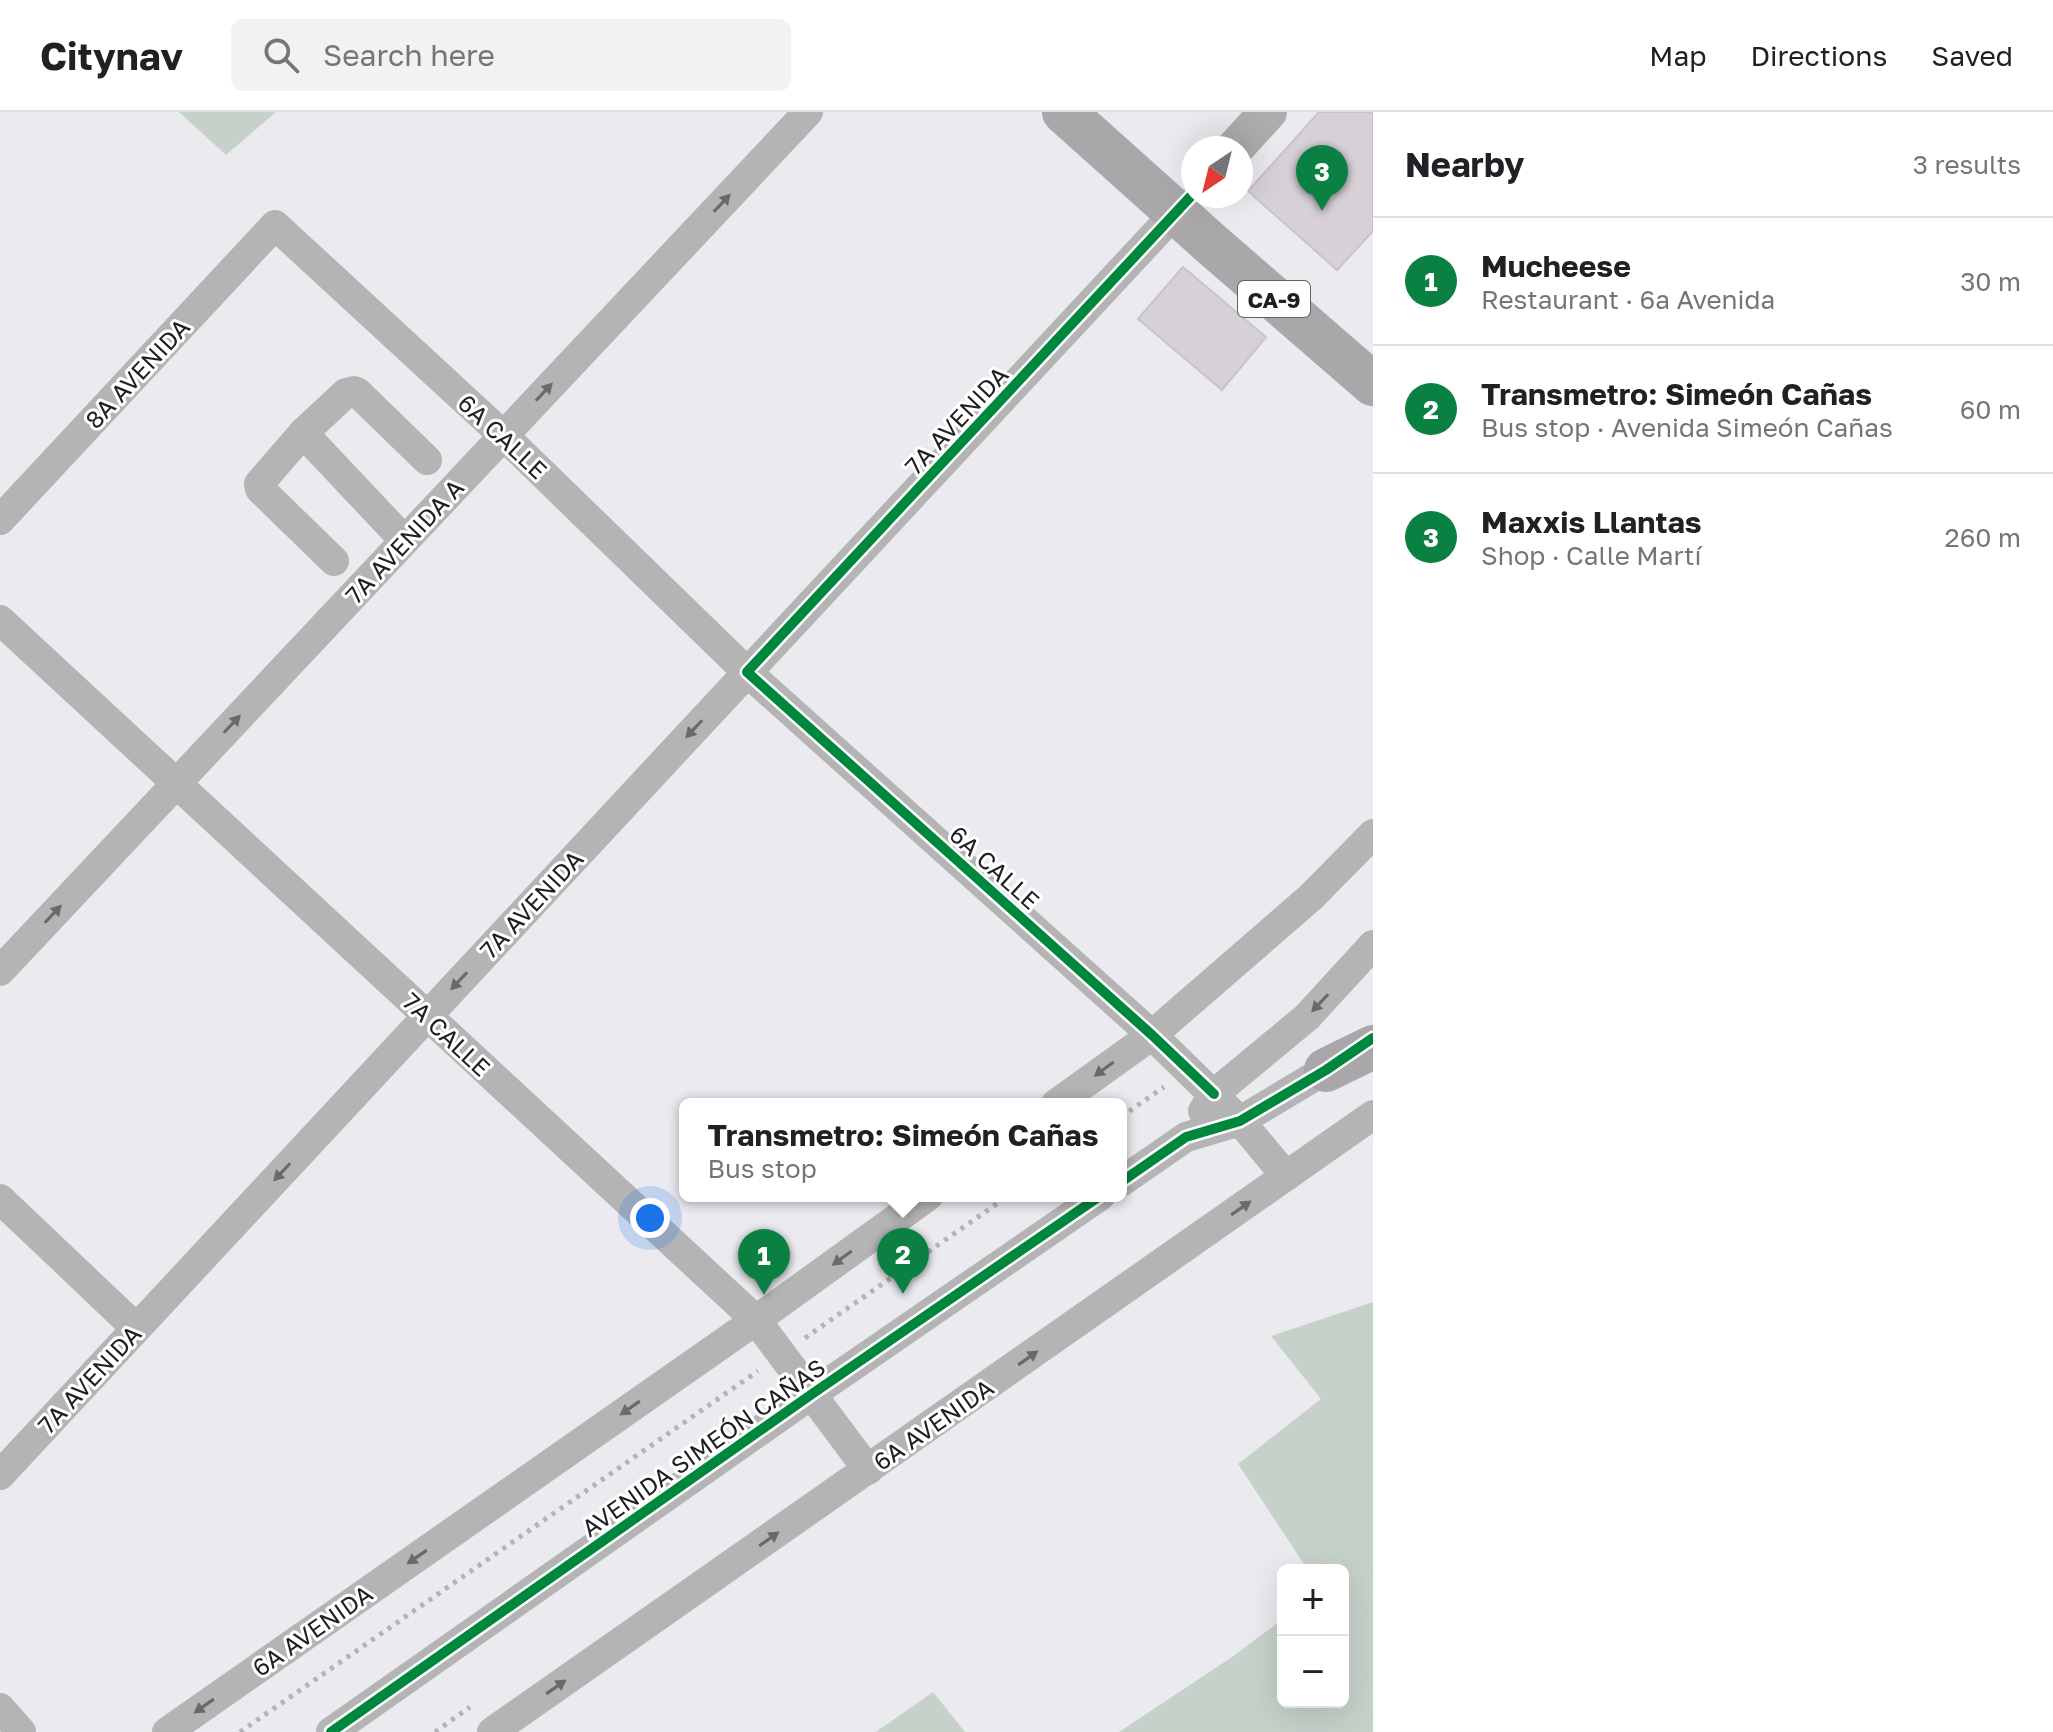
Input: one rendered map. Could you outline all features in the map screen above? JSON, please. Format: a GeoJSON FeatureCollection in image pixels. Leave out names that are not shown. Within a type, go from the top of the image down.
{"type":"FeatureCollection","features":[{"type":"Feature","properties":{"kind":"highway","name":"CA-9"},"geometry":{"type":"LineString","coordinates":[[1064,112],[1181,200]]}},
{"type":"Feature","properties":{"kind":"highway","name":"CA-9"},"geometry":{"type":"LineString","coordinates":[[1190,208],[1373,384]]}},
{"type":"Feature","properties":{"kind":"highway"},"geometry":{"type":"LineString","coordinates":[[1326,1070],[1373,1047]]}},
{"type":"Feature","properties":{"kind":"main road"},"geometry":{"type":"LineString","coordinates":[[1246,136],[1268,112]]}},
{"type":"Feature","properties":{"kind":"street","name":"7A AVENIDA A"},"geometry":{"type":"LineString","coordinates":[[0,971],[808,112]]}},
{"type":"Feature","properties":{"kind":"street","name":"7A AVENIDA"},"geometry":{"type":"LineString","coordinates":[[0,1475],[1181,207]]}},
{"type":"Feature","properties":{"kind":"street","name":"6A CALLE"},"geometry":{"type":"LineString","coordinates":[[275,225],[504,436],[747,672],[1152,1035],[1240,1121],[1286,1176]]}},
{"type":"Feature","properties":{"kind":"street","name":"8A AVENIDA"},"geometry":{"type":"LineString","coordinates":[[0,520],[275,225]]}},
{"type":"Feature","properties":{"kind":"street"},"geometry":{"type":"LineString","coordinates":[[334,561],[260,489],[260,480],[303,433],[346,393],[354,391],[427,460]]}},
{"type":"Feature","properties":{"kind":"street"},"geometry":{"type":"LineString","coordinates":[[303,433],[404,540]]}},
{"type":"Feature","properties":{"kind":"street","name":"7A CALLE"},"geometry":{"type":"LineString","coordinates":[[0,620],[756,1320],[868,1470]]}},
{"type":"Feature","properties":{"kind":"street"},"geometry":{"type":"LineString","coordinates":[[1064,1098],[1152,1035],[1311,897],[1373,834]]}},
{"type":"Feature","properties":{"kind":"street"},"geometry":{"type":"LineString","coordinates":[[1186,1137],[1214,1094],[1307,1017],[1373,945]]}},
{"type":"Feature","properties":{"kind":"street"},"geometry":{"type":"LineString","coordinates":[[1127,1178],[1186,1137],[1240,1121],[1373,1038]]}},
{"type":"Feature","properties":{"kind":"street","name":"6A AVENIDA"},"geometry":{"type":"LineString","coordinates":[[492,1732],[1373,1115]]}},
{"type":"Feature","properties":{"kind":"street"},"geometry":{"type":"LineString","coordinates":[[0,1199],[136,1328]]}},
{"type":"Feature","properties":{"kind":"street","name":"6A AVENIDA"},"geometry":{"type":"LineString","coordinates":[[167,1732],[920,1202]]}},
{"type":"Feature","properties":{"kind":"street","name":"AVENIDA SIMEÓN CAÑAS"},"geometry":{"type":"LineString","coordinates":[[331,1732],[1091,1202]]}},
{"type":"Feature","properties":{"kind":"street"},"geometry":{"type":"LineString","coordinates":[[0,1708],[21,1732]]}},
{"type":"Feature","properties":{"kind":"path"},"geometry":{"type":"LineString","coordinates":[[1127,1113],[1186,1068]]}},
{"type":"Feature","properties":{"kind":"path"},"geometry":{"type":"LineString","coordinates":[[240,1732],[999,1202]]}},
{"type":"Feature","properties":{"kind":"shaded area"},"geometry":{"type":"Polygon","coordinates":[[[179,112],[276,112],[226,155],[179,112]]]}},
{"type":"Feature","properties":{"kind":"shaded area"},"geometry":{"type":"Polygon","coordinates":[[[1373,1302],[1373,1732],[1119,1732],[1277,1623],[1277,1708],[1349,1708],[1349,1564],[1304,1564],[1238,1464],[1321,1399],[1271,1336],[1373,1302]]]}},
{"type":"Feature","properties":{"kind":"shaded area"},"geometry":{"type":"Polygon","coordinates":[[[933,1692],[965,1732],[876,1732],[933,1692]]]}},
{"type":"Feature","properties":{"kind":"building"},"geometry":{"type":"Polygon","coordinates":[[[1319,112],[1373,112],[1373,231],[1337,270],[1253,195],[1253,185],[1319,112]]]}},
{"type":"Feature","properties":{"kind":"building"},"geometry":{"type":"Polygon","coordinates":[[[1183,267],[1266,337],[1222,390],[1138,319],[1183,267]]]}},
{"type":"Feature","properties":{"kind":"cycle path"},"geometry":{"type":"LineString","coordinates":[[1181,207],[747,672],[1214,1094]]}},
{"type":"Feature","properties":{"kind":"cycle path"},"geometry":{"type":"LineString","coordinates":[[1127,1178],[1186,1137],[1240,1121],[1373,1038]]}},
{"type":"Feature","properties":{"kind":"cycle path"},"geometry":{"type":"LineString","coordinates":[[331,1732],[1091,1202]]}},
{"type":"Feature","properties":{"kind":"place","name":"Maxxis Llantas"},"geometry":{"type":"Point","coordinates":[1322,211]}},
{"type":"Feature","properties":{"kind":"place","name":"Transmetro: Simeón Cañas"},"geometry":{"type":"Point","coordinates":[903,1294]}},
{"type":"Feature","properties":{"kind":"place","name":"Mucheese"},"geometry":{"type":"Point","coordinates":[764,1295]}}]}
